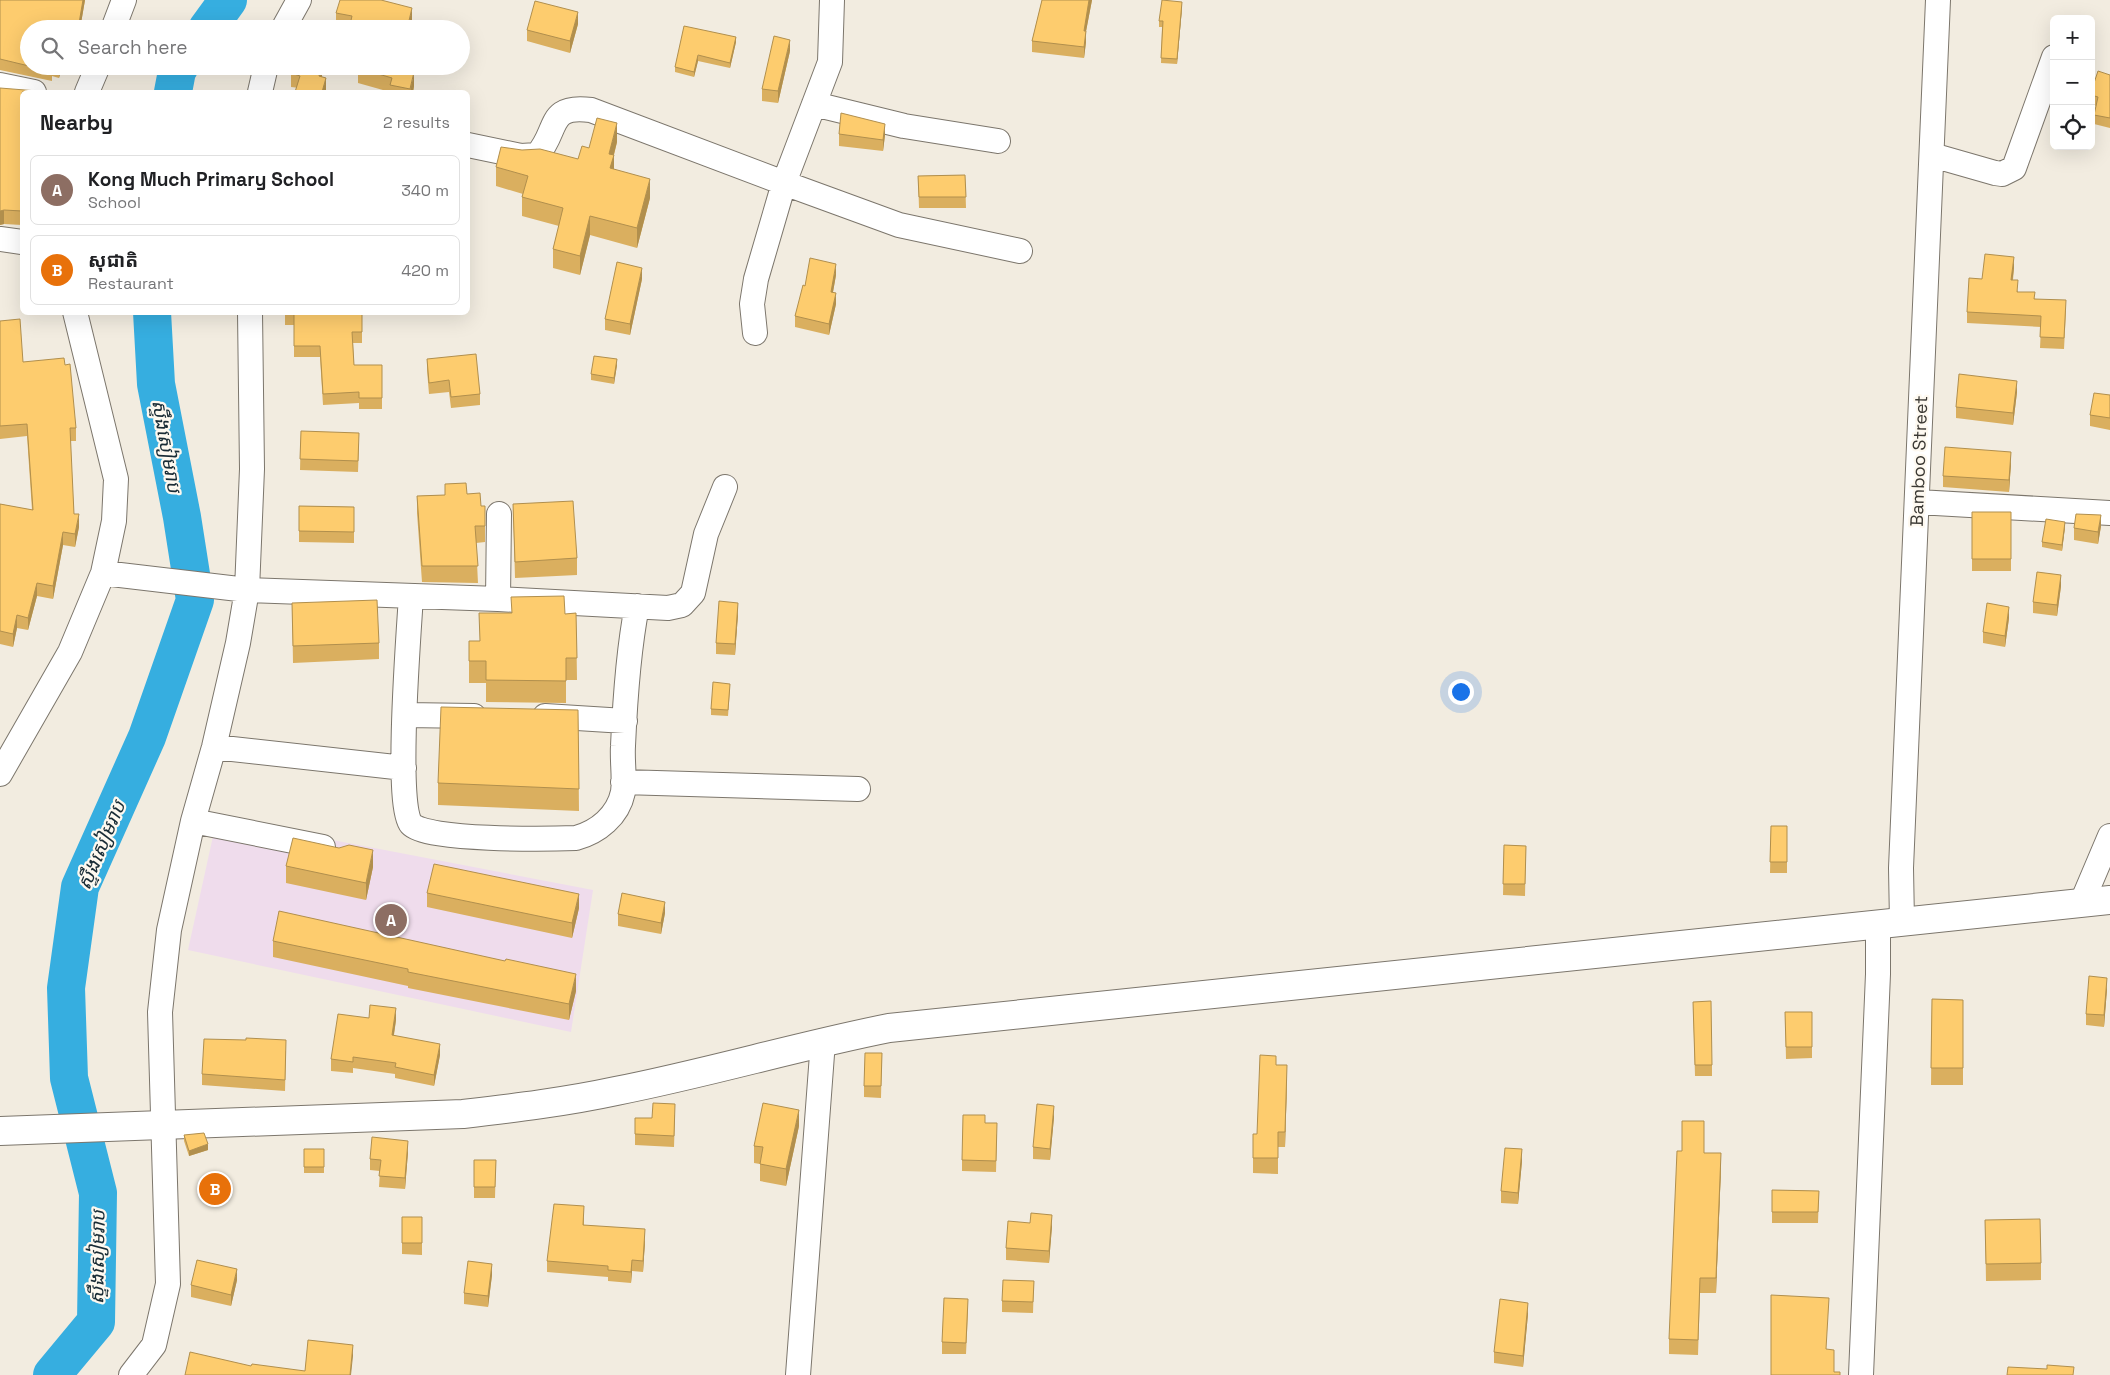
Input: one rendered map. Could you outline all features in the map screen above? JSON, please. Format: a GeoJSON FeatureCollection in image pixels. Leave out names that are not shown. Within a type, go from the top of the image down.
{"type":"FeatureCollection","features":[{"type":"Feature","properties":{"kind":"highway"},"geometry":{"type":"LineString","coordinates":[[11,1131],[463,1114],[538,1106],[618,1091],[823,1041],[899,1027],[2110,900]]}},
{"type":"Feature","properties":{"kind":"street"},"geometry":{"type":"LineString","coordinates":[[116,20],[124,0]]}},
{"type":"Feature","properties":{"kind":"street"},"geometry":{"type":"LineString","coordinates":[[288,20],[299,0]]}},
{"type":"Feature","properties":{"kind":"street"},"geometry":{"type":"LineString","coordinates":[[755,333],[752,304],[756,279],[784,183],[830,62],[832,0]]}},
{"type":"Feature","properties":{"kind":"street","name":"Bamboo Street"},"geometry":{"type":"LineString","coordinates":[[1860,1375],[1878,974],[1890,923],[1901,858],[1918,502],[1938,0]]}},
{"type":"Feature","properties":{"kind":"street"},"geometry":{"type":"LineString","coordinates":[[1932,155],[2002,174],[2014,168],[2053,60]]}},
{"type":"Feature","properties":{"kind":"street"},"geometry":{"type":"LineString","coordinates":[[88,90],[94,75]]}},
{"type":"Feature","properties":{"kind":"street"},"geometry":{"type":"LineString","coordinates":[[260,90],[264,75]]}},
{"type":"Feature","properties":{"kind":"street"},"geometry":{"type":"LineString","coordinates":[[0,85],[24,90]]}},
{"type":"Feature","properties":{"kind":"street"},"geometry":{"type":"LineString","coordinates":[[814,104],[904,126],[998,141]]}},
{"type":"Feature","properties":{"kind":"street"},"geometry":{"type":"LineString","coordinates":[[470,145],[521,156],[537,155],[558,116],[566,110],[575,108],[591,110],[899,226],[1020,251]]}},
{"type":"Feature","properties":{"kind":"street"},"geometry":{"type":"LineString","coordinates":[[0,239],[20,242]]}},
{"type":"Feature","properties":{"kind":"street"},"geometry":{"type":"LineString","coordinates":[[0,774],[70,652],[103,573],[114,521],[116,479],[76,315]]}},
{"type":"Feature","properties":{"kind":"street"},"geometry":{"type":"LineString","coordinates":[[131,1375],[154,1345],[168,1284],[160,1012],[169,930],[193,820],[214,747],[238,643],[240,590],[252,469],[250,315]]}},
{"type":"Feature","properties":{"kind":"street"},"geometry":{"type":"LineString","coordinates":[[103,573],[240,590],[498,599],[668,608],[682,604],[690,599],[693,593],[706,534],[725,487]]}},
{"type":"Feature","properties":{"kind":"street"},"geometry":{"type":"LineString","coordinates":[[1918,502],[2110,513]]}},
{"type":"Feature","properties":{"kind":"street"},"geometry":{"type":"LineString","coordinates":[[498,599],[499,514]]}},
{"type":"Feature","properties":{"kind":"street"},"geometry":{"type":"LineString","coordinates":[[411,596],[404,768],[405,811],[410,823],[421,830],[447,835],[554,839],[576,838],[589,834],[603,826],[616,809],[623,792],[625,721],[631,638],[637,606]]}},
{"type":"Feature","properties":{"kind":"street"},"geometry":{"type":"LineString","coordinates":[[406,715],[494,716]]}},
{"type":"Feature","properties":{"kind":"street"},"geometry":{"type":"LineString","coordinates":[[524,716],[625,721]]}},
{"type":"Feature","properties":{"kind":"street"},"geometry":{"type":"LineString","coordinates":[[214,747],[404,768]]}},
{"type":"Feature","properties":{"kind":"street"},"geometry":{"type":"LineString","coordinates":[[623,782],[858,789]]}},
{"type":"Feature","properties":{"kind":"street"},"geometry":{"type":"LineString","coordinates":[[193,820],[342,851]]}},
{"type":"Feature","properties":{"kind":"street"},"geometry":{"type":"LineString","coordinates":[[2082,902],[2110,836]]}},
{"type":"Feature","properties":{"kind":"street"},"geometry":{"type":"LineString","coordinates":[[798,1375],[823,1041]]}},
{"type":"Feature","properties":{"kind":"shaded area"},"geometry":{"type":"Polygon","coordinates":[[[217,818],[593,890],[571,1032],[188,950],[217,818]]]}},
{"type":"Feature","properties":{"kind":"building"},"geometry":{"type":"Polygon","coordinates":[[[0,0],[83,0],[80,20],[20,20],[20,64],[0,59],[0,0]]]}},
{"type":"Feature","properties":{"kind":"building"},"geometry":{"type":"Polygon","coordinates":[[[340,0],[381,0],[412,8],[409,20],[351,20],[352,16],[336,13],[340,0]]]}},
{"type":"Feature","properties":{"kind":"building"},"geometry":{"type":"Polygon","coordinates":[[[1042,0],[1089,0],[1084,31],[1086,31],[1084,47],[1032,41],[1042,0]]]}},
{"type":"Feature","properties":{"kind":"building"},"geometry":{"type":"Polygon","coordinates":[[[1162,0],[1182,2],[1177,59],[1161,58],[1163,21],[1159,21],[1162,0]]]}},
{"type":"Feature","properties":{"kind":"building"},"geometry":{"type":"Polygon","coordinates":[[[535,1],[578,12],[570,41],[527,30],[535,1]]]}},
{"type":"Feature","properties":{"kind":"building"},"geometry":{"type":"Polygon","coordinates":[[[684,26],[736,37],[730,63],[698,55],[694,72],[675,67],[684,26]]]}},
{"type":"Feature","properties":{"kind":"building"},"geometry":{"type":"Polygon","coordinates":[[[774,36],[790,40],[778,91],[762,89],[774,36]]]}},
{"type":"Feature","properties":{"kind":"building"},"geometry":{"type":"Polygon","coordinates":[[[2098,71],[2110,75],[2110,118],[2095,115],[2098,97],[2095,96],[2095,80],[2098,71]]]}},
{"type":"Feature","properties":{"kind":"building"},"geometry":{"type":"Polygon","coordinates":[[[297,75],[319,75],[326,78],[323,90],[296,90],[300,76],[297,75]]]}},
{"type":"Feature","properties":{"kind":"building"},"geometry":{"type":"Polygon","coordinates":[[[382,75],[413,75],[410,89],[390,85],[392,78],[382,75]]]}},
{"type":"Feature","properties":{"kind":"building"},"geometry":{"type":"Polygon","coordinates":[[[0,88],[25,90],[20,90],[20,211],[0,211],[0,88]]]}},
{"type":"Feature","properties":{"kind":"building"},"geometry":{"type":"Polygon","coordinates":[[[841,113],[885,124],[883,140],[839,134],[841,113]]]}},
{"type":"Feature","properties":{"kind":"building"},"geometry":{"type":"Polygon","coordinates":[[[597,118],[617,123],[609,154],[614,155],[610,168],[650,179],[637,228],[590,216],[580,256],[553,249],[563,208],[522,197],[528,176],[496,167],[501,147],[522,150],[540,149],[578,159],[582,146],[589,148],[597,118]]]}},
{"type":"Feature","properties":{"kind":"building"},"geometry":{"type":"Polygon","coordinates":[[[965,175],[966,197],[919,197],[918,176],[965,175]]]}},
{"type":"Feature","properties":{"kind":"building"},"geometry":{"type":"Polygon","coordinates":[[[1985,254],[2014,257],[2011,280],[2018,280],[2017,292],[2035,292],[2034,299],[2066,300],[2064,338],[2040,337],[2041,316],[1967,312],[1969,278],[1982,279],[1985,254]]]}},
{"type":"Feature","properties":{"kind":"building"},"geometry":{"type":"Polygon","coordinates":[[[810,258],[836,264],[831,292],[836,293],[829,324],[795,316],[803,285],[805,286],[810,258]]]}},
{"type":"Feature","properties":{"kind":"building"},"geometry":{"type":"Polygon","coordinates":[[[617,262],[642,268],[630,324],[605,319],[617,262]]]}},
{"type":"Feature","properties":{"kind":"building"},"geometry":{"type":"Polygon","coordinates":[[[294,315],[362,315],[362,332],[352,332],[354,365],[382,365],[382,398],[359,398],[359,392],[323,394],[320,346],[294,346],[294,315]]]}},
{"type":"Feature","properties":{"kind":"building"},"geometry":{"type":"Polygon","coordinates":[[[20,319],[23,362],[64,358],[65,365],[70,364],[76,428],[70,428],[74,514],[79,514],[75,534],[63,532],[53,586],[37,583],[28,618],[17,615],[13,634],[0,631],[0,504],[33,510],[27,424],[0,426],[0,321],[20,319]]]}},
{"type":"Feature","properties":{"kind":"building"},"geometry":{"type":"Polygon","coordinates":[[[476,354],[480,394],[451,397],[449,380],[429,383],[427,359],[476,354]]]}},
{"type":"Feature","properties":{"kind":"building"},"geometry":{"type":"Polygon","coordinates":[[[594,356],[617,359],[614,378],[591,374],[594,356]]]}},
{"type":"Feature","properties":{"kind":"building"},"geometry":{"type":"Polygon","coordinates":[[[1959,374],[2017,381],[2013,413],[1956,407],[1959,374]]]}},
{"type":"Feature","properties":{"kind":"building"},"geometry":{"type":"Polygon","coordinates":[[[2094,393],[2110,395],[2110,418],[2090,415],[2094,393]]]}},
{"type":"Feature","properties":{"kind":"building"},"geometry":{"type":"Polygon","coordinates":[[[301,431],[359,433],[358,461],[300,459],[301,431]]]}},
{"type":"Feature","properties":{"kind":"building"},"geometry":{"type":"Polygon","coordinates":[[[1945,447],[2011,452],[2009,480],[1943,476],[1945,447]]]}},
{"type":"Feature","properties":{"kind":"building"},"geometry":{"type":"Polygon","coordinates":[[[466,483],[467,494],[480,493],[481,506],[485,506],[485,526],[475,526],[478,566],[422,566],[417,496],[445,495],[445,484],[466,483]]]}},
{"type":"Feature","properties":{"kind":"building"},"geometry":{"type":"Polygon","coordinates":[[[573,501],[577,558],[515,562],[513,504],[573,501]]]}},
{"type":"Feature","properties":{"kind":"building"},"geometry":{"type":"Polygon","coordinates":[[[299,506],[354,507],[354,532],[299,531],[299,506]]]}},
{"type":"Feature","properties":{"kind":"building"},"geometry":{"type":"Polygon","coordinates":[[[1972,512],[2011,512],[2011,559],[1972,559],[1972,512]]]}},
{"type":"Feature","properties":{"kind":"building"},"geometry":{"type":"Polygon","coordinates":[[[2076,514],[2101,515],[2098,532],[2074,528],[2076,514]]]}},
{"type":"Feature","properties":{"kind":"building"},"geometry":{"type":"Polygon","coordinates":[[[2046,519],[2065,522],[2062,545],[2042,542],[2046,519]]]}},
{"type":"Feature","properties":{"kind":"building"},"geometry":{"type":"Polygon","coordinates":[[[2037,572],[2061,575],[2057,605],[2033,602],[2037,572]]]}},
{"type":"Feature","properties":{"kind":"building"},"geometry":{"type":"Polygon","coordinates":[[[564,596],[565,614],[576,613],[577,658],[566,658],[566,681],[486,680],[486,661],[469,661],[469,641],[480,641],[479,613],[512,613],[511,597],[564,596]]]}},
{"type":"Feature","properties":{"kind":"building"},"geometry":{"type":"Polygon","coordinates":[[[377,600],[379,643],[293,646],[292,603],[377,600]]]}},
{"type":"Feature","properties":{"kind":"building"},"geometry":{"type":"Polygon","coordinates":[[[719,601],[738,603],[735,644],[716,643],[719,601]]]}},
{"type":"Feature","properties":{"kind":"building"},"geometry":{"type":"Polygon","coordinates":[[[1987,603],[2009,607],[2005,636],[1983,632],[1987,603]]]}},
{"type":"Feature","properties":{"kind":"building"},"geometry":{"type":"Polygon","coordinates":[[[713,682],[730,684],[728,710],[711,709],[713,682]]]}},
{"type":"Feature","properties":{"kind":"building"},"geometry":{"type":"Polygon","coordinates":[[[441,707],[578,710],[579,789],[438,783],[441,707]]]}},
{"type":"Feature","properties":{"kind":"building"},"geometry":{"type":"Polygon","coordinates":[[[1771,826],[1787,826],[1787,862],[1770,862],[1771,826]]]}},
{"type":"Feature","properties":{"kind":"building"},"geometry":{"type":"Polygon","coordinates":[[[293,838],[339,848],[349,845],[373,850],[366,883],[286,866],[293,838]]]}},
{"type":"Feature","properties":{"kind":"building"},"geometry":{"type":"Polygon","coordinates":[[[1504,845],[1526,846],[1525,884],[1503,884],[1504,845]]]}},
{"type":"Feature","properties":{"kind":"building"},"geometry":{"type":"Polygon","coordinates":[[[434,864],[579,894],[572,923],[427,893],[434,864]]]}},
{"type":"Feature","properties":{"kind":"building"},"geometry":{"type":"Polygon","coordinates":[[[622,893],[665,902],[661,923],[618,914],[622,893]]]}},
{"type":"Feature","properties":{"kind":"building"},"geometry":{"type":"Polygon","coordinates":[[[279,911],[505,961],[506,959],[576,974],[569,1004],[408,972],[408,969],[273,941],[279,911]]]}},
{"type":"Feature","properties":{"kind":"building"},"geometry":{"type":"Polygon","coordinates":[[[2089,976],[2107,978],[2104,1015],[2086,1014],[2089,976]]]}},
{"type":"Feature","properties":{"kind":"building"},"geometry":{"type":"Polygon","coordinates":[[[1932,999],[1963,1000],[1963,1068],[1931,1068],[1932,999]]]}},
{"type":"Feature","properties":{"kind":"building"},"geometry":{"type":"Polygon","coordinates":[[[1711,1001],[1712,1065],[1695,1065],[1693,1002],[1711,1001]]]}},
{"type":"Feature","properties":{"kind":"building"},"geometry":{"type":"Polygon","coordinates":[[[370,1005],[396,1008],[392,1035],[440,1044],[434,1075],[395,1067],[396,1063],[353,1057],[353,1062],[331,1059],[338,1014],[369,1018],[370,1005]]]}},
{"type":"Feature","properties":{"kind":"building"},"geometry":{"type":"Polygon","coordinates":[[[1785,1012],[1812,1012],[1812,1047],[1786,1047],[1785,1012]]]}},
{"type":"Feature","properties":{"kind":"building"},"geometry":{"type":"Polygon","coordinates":[[[246,1038],[286,1040],[285,1080],[202,1074],[204,1039],[246,1040],[246,1038]]]}},
{"type":"Feature","properties":{"kind":"building"},"geometry":{"type":"Polygon","coordinates":[[[865,1053],[882,1053],[881,1086],[864,1086],[865,1053]]]}},
{"type":"Feature","properties":{"kind":"building"},"geometry":{"type":"Polygon","coordinates":[[[1260,1055],[1276,1056],[1276,1065],[1287,1065],[1285,1132],[1278,1132],[1278,1158],[1253,1158],[1253,1134],[1257,1134],[1260,1055]]]}},
{"type":"Feature","properties":{"kind":"building"},"geometry":{"type":"Polygon","coordinates":[[[653,1103],[675,1104],[674,1136],[635,1134],[635,1118],[652,1118],[653,1103]]]}},
{"type":"Feature","properties":{"kind":"building"},"geometry":{"type":"Polygon","coordinates":[[[763,1103],[799,1110],[786,1169],[760,1164],[763,1147],[754,1146],[763,1103]]]}},
{"type":"Feature","properties":{"kind":"building"},"geometry":{"type":"Polygon","coordinates":[[[1037,1104],[1054,1106],[1050,1149],[1033,1147],[1037,1104]]]}},
{"type":"Feature","properties":{"kind":"building"},"geometry":{"type":"Polygon","coordinates":[[[963,1115],[985,1115],[985,1123],[997,1123],[996,1161],[962,1160],[963,1115]]]}},
{"type":"Feature","properties":{"kind":"building"},"geometry":{"type":"Polygon","coordinates":[[[1682,1121],[1704,1121],[1704,1153],[1721,1153],[1716,1278],[1700,1278],[1698,1340],[1669,1339],[1677,1151],[1682,1151],[1682,1121]]]}},
{"type":"Feature","properties":{"kind":"building"},"geometry":{"type":"Polygon","coordinates":[[[204,1133],[208,1144],[189,1151],[184,1135],[204,1133]]]}},
{"type":"Feature","properties":{"kind":"building"},"geometry":{"type":"Polygon","coordinates":[[[372,1137],[408,1141],[405,1178],[379,1176],[381,1160],[370,1159],[372,1137]]]}},
{"type":"Feature","properties":{"kind":"building"},"geometry":{"type":"Polygon","coordinates":[[[1505,1148],[1522,1149],[1518,1193],[1501,1191],[1505,1148]]]}},
{"type":"Feature","properties":{"kind":"building"},"geometry":{"type":"Polygon","coordinates":[[[304,1149],[324,1149],[324,1167],[304,1167],[304,1149]]]}},
{"type":"Feature","properties":{"kind":"building"},"geometry":{"type":"Polygon","coordinates":[[[474,1160],[496,1160],[495,1187],[474,1187],[474,1160]]]}},
{"type":"Feature","properties":{"kind":"building"},"geometry":{"type":"Polygon","coordinates":[[[1772,1190],[1819,1191],[1818,1212],[1772,1212],[1772,1190]]]}},
{"type":"Feature","properties":{"kind":"building"},"geometry":{"type":"Polygon","coordinates":[[[554,1204],[584,1206],[583,1225],[645,1229],[643,1261],[632,1260],[631,1272],[608,1270],[608,1266],[547,1261],[554,1204]]]}},
{"type":"Feature","properties":{"kind":"building"},"geometry":{"type":"Polygon","coordinates":[[[1031,1213],[1052,1215],[1049,1251],[1006,1248],[1008,1221],[1030,1223],[1031,1213]]]}},
{"type":"Feature","properties":{"kind":"building"},"geometry":{"type":"Polygon","coordinates":[[[402,1217],[422,1217],[422,1243],[402,1243],[402,1217]]]}},
{"type":"Feature","properties":{"kind":"building"},"geometry":{"type":"Polygon","coordinates":[[[2040,1219],[2041,1263],[1986,1264],[1985,1220],[2040,1219]]]}},
{"type":"Feature","properties":{"kind":"building"},"geometry":{"type":"Polygon","coordinates":[[[197,1260],[237,1269],[231,1295],[191,1285],[197,1260]]]}},
{"type":"Feature","properties":{"kind":"building"},"geometry":{"type":"Polygon","coordinates":[[[468,1261],[492,1264],[488,1296],[464,1293],[468,1261]]]}},
{"type":"Feature","properties":{"kind":"building"},"geometry":{"type":"Polygon","coordinates":[[[1003,1280],[1034,1281],[1033,1302],[1002,1301],[1003,1280]]]}},
{"type":"Feature","properties":{"kind":"building"},"geometry":{"type":"Polygon","coordinates":[[[1771,1295],[1829,1298],[1826,1349],[1834,1350],[1834,1372],[1840,1372],[1840,1375],[1771,1375],[1771,1295]]]}},
{"type":"Feature","properties":{"kind":"building"},"geometry":{"type":"Polygon","coordinates":[[[944,1298],[968,1299],[966,1343],[942,1342],[944,1298]]]}},
{"type":"Feature","properties":{"kind":"building"},"geometry":{"type":"Polygon","coordinates":[[[1500,1299],[1528,1303],[1523,1356],[1494,1352],[1500,1299]]]}},
{"type":"Feature","properties":{"kind":"building"},"geometry":{"type":"Polygon","coordinates":[[[308,1340],[353,1345],[350,1375],[185,1375],[190,1352],[251,1366],[252,1364],[305,1371],[308,1340]]]}},
{"type":"Feature","properties":{"kind":"building"},"geometry":{"type":"Polygon","coordinates":[[[2047,1365],[2074,1367],[2073,1375],[2007,1375],[2008,1367],[2047,1369],[2047,1365]]]}},
{"type":"Feature","properties":{"kind":"waterway","name":"ស្ទឹងសៀមរាប"},"geometry":{"type":"LineString","coordinates":[[214,20],[228,0]]}},
{"type":"Feature","properties":{"kind":"waterway","name":"ស្ទឹងសៀមរាប"},"geometry":{"type":"LineString","coordinates":[[173,90],[176,75]]}},
{"type":"Feature","properties":{"kind":"waterway","name":"ស្ទឹងសៀមរាប"},"geometry":{"type":"LineString","coordinates":[[52,1375],[96,1322],[98,1193],[69,1078],[66,988],[80,887],[147,737],[195,600],[182,517],[156,384],[152,315]]}},
{"type":"Feature","properties":{"kind":"place","name":"Kong Much Primary School"},"geometry":{"type":"Point","coordinates":[391,920]}},
{"type":"Feature","properties":{"kind":"place","name":"សុជាតិ"},"geometry":{"type":"Point","coordinates":[215,1189]}}]}
